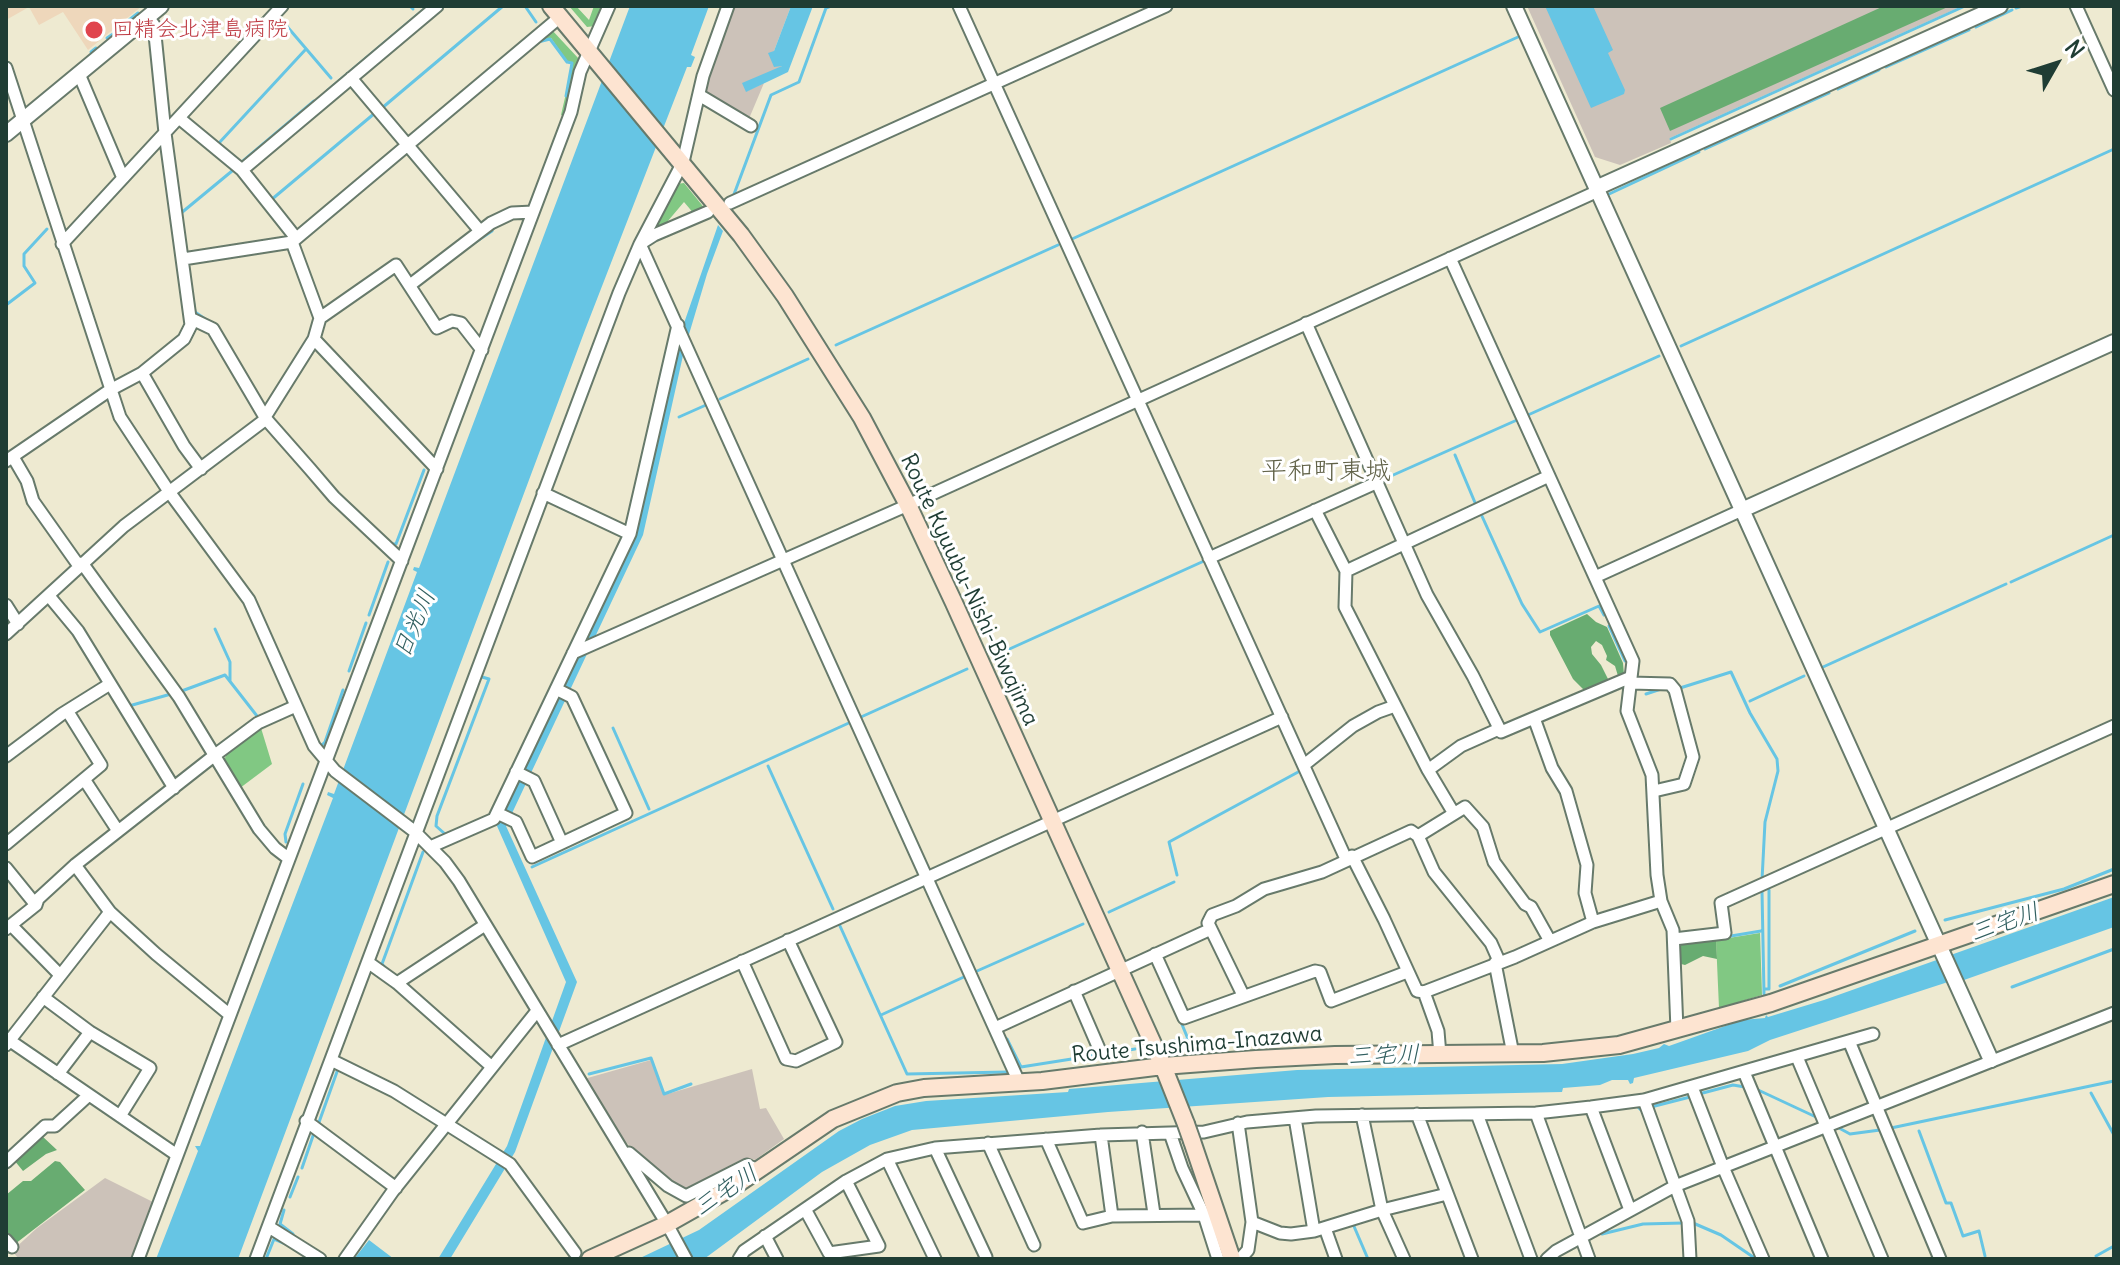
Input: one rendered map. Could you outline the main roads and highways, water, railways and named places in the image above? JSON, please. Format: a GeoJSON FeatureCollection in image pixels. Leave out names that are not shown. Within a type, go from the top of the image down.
{"type":"FeatureCollection","features":[{"type":"Feature","properties":{"kind":"main road","name":"Route Kyuubu-Nishi-Biwajima"},"geometry":{"type":"LineString","coordinates":[[556,11],[750,247],[833,369],[908,505],[1165,1071],[1232,1259]]}},
{"type":"Feature","properties":{"kind":"main road","name":"Route Tsushima-Inazawa"},"geometry":{"type":"LineString","coordinates":[[582,1256],[670,1230],[833,1119],[882,1097],[924,1088],[1335,1055],[1513,1054],[1584,1050],[1677,1030],[1785,999],[2114,884]]}},
{"type":"Feature","properties":{"kind":"water","name":"日光川"},"geometry":{"type":"Polygon","coordinates":[[[630,6],[709,6],[691,55],[695,57],[691,67],[687,67],[585,330],[238,1259],[156,1259],[198,1151],[195,1146],[200,1146],[333,798],[327,795],[328,792],[334,794],[417,572],[413,570],[414,567],[419,568],[630,6]]]}},
{"type":"Feature","properties":{"kind":"water"},"geometry":{"type":"Polygon","coordinates":[[[791,6],[813,6],[788,72],[746,92],[742,83],[782,66],[774,67],[768,53],[774,51],[791,6]]]}},
{"type":"Feature","properties":{"kind":"water"},"geometry":{"type":"Polygon","coordinates":[[[1545,6],[1593,6],[1613,50],[1608,53],[1624,94],[1591,108],[1545,6]]]}},
{"type":"Feature","properties":{"kind":"water"},"geometry":{"type":"Polygon","coordinates":[[[718,225],[723,231],[684,351],[643,535],[506,826],[577,982],[515,1152],[450,1259],[438,1259],[507,1146],[566,982],[497,826],[634,533],[683,326],[718,225]]]}},
{"type":"Feature","properties":{"kind":"water"},"geometry":{"type":"Polygon","coordinates":[[[2114,897],[2114,927],[1964,980],[1948,982],[1770,1040],[1748,1051],[1634,1078],[1630,1084],[1628,1080],[1612,1080],[1600,1085],[1563,1088],[1562,1092],[1328,1097],[1108,1112],[912,1130],[870,1145],[822,1172],[704,1259],[638,1259],[699,1230],[839,1131],[895,1106],[1297,1070],[1562,1064],[1633,1054],[1664,1044],[1669,1046],[1742,1020],[1765,1018],[1766,1015],[1768,1017],[1824,1000],[2114,897]]]}},
{"type":"Feature","properties":{"kind":"water"},"geometry":{"type":"Polygon","coordinates":[[[369,1240],[394,1259],[354,1259],[369,1240]]]}},
{"type":"Feature","properties":{"kind":"waterway"},"geometry":{"type":"LineString","coordinates":[[410,6],[413,9]]}},
{"type":"Feature","properties":{"kind":"waterway"},"geometry":{"type":"LineString","coordinates":[[327,91],[428,6]]}},
{"type":"Feature","properties":{"kind":"waterway"},"geometry":{"type":"LineString","coordinates":[[382,108],[503,6]]}},
{"type":"Feature","properties":{"kind":"waterway"},"geometry":{"type":"LineString","coordinates":[[525,6],[536,22]]}},
{"type":"Feature","properties":{"kind":"waterway"},"geometry":{"type":"LineString","coordinates":[[733,197],[771,95],[799,82],[826,8],[831,6]]}},
{"type":"Feature","properties":{"kind":"waterway"},"geometry":{"type":"LineString","coordinates":[[1671,139],[1965,6]]}},
{"type":"Feature","properties":{"kind":"waterway"},"geometry":{"type":"LineString","coordinates":[[2016,8],[2022,6]]}},
{"type":"Feature","properties":{"kind":"waterway"},"geometry":{"type":"LineString","coordinates":[[1976,27],[2012,10]]}},
{"type":"Feature","properties":{"kind":"waterway"},"geometry":{"type":"LineString","coordinates":[[120,27],[138,13]]}},
{"type":"Feature","properties":{"kind":"waterway"},"geometry":{"type":"LineString","coordinates":[[279,17],[331,78]]}},
{"type":"Feature","properties":{"kind":"waterway"},"geometry":{"type":"LineString","coordinates":[[1886,67],[1969,30]]}},
{"type":"Feature","properties":{"kind":"waterway"},"geometry":{"type":"LineString","coordinates":[[107,38],[113,34]]}},
{"type":"Feature","properties":{"kind":"waterway"},"geometry":{"type":"LineString","coordinates":[[1072,239],[1518,37]]}},
{"type":"Feature","properties":{"kind":"waterway"},"geometry":{"type":"LineString","coordinates":[[538,42],[550,39],[567,62],[572,63],[566,96]]}},
{"type":"Feature","properties":{"kind":"waterway"},"geometry":{"type":"LineString","coordinates":[[91,52],[96,48]]}},
{"type":"Feature","properties":{"kind":"waterway"},"geometry":{"type":"LineString","coordinates":[[219,143],[306,49]]}},
{"type":"Feature","properties":{"kind":"waterway"},"geometry":{"type":"LineString","coordinates":[[1838,89],[1879,70]]}},
{"type":"Feature","properties":{"kind":"waterway"},"geometry":{"type":"LineString","coordinates":[[1705,149],[1829,93]]}},
{"type":"Feature","properties":{"kind":"waterway"},"geometry":{"type":"LineString","coordinates":[[243,161],[314,101]]}},
{"type":"Feature","properties":{"kind":"waterway"},"geometry":{"type":"LineString","coordinates":[[271,200],[375,113]]}},
{"type":"Feature","properties":{"kind":"waterway"},"geometry":{"type":"LineString","coordinates":[[1681,346],[2114,149]]}},
{"type":"Feature","properties":{"kind":"waterway"},"geometry":{"type":"LineString","coordinates":[[1607,195],[1699,152]]}},
{"type":"Feature","properties":{"kind":"waterway"},"geometry":{"type":"LineString","coordinates":[[180,214],[232,171]]}},
{"type":"Feature","properties":{"kind":"waterway"},"geometry":{"type":"LineString","coordinates":[[6,305],[35,283],[24,266],[24,254],[47,229]]}},
{"type":"Feature","properties":{"kind":"waterway"},"geometry":{"type":"LineString","coordinates":[[468,247],[492,231]]}},
{"type":"Feature","properties":{"kind":"waterway"},"geometry":{"type":"LineString","coordinates":[[836,345],[1058,245]]}},
{"type":"Feature","properties":{"kind":"waterway"},"geometry":{"type":"LineString","coordinates":[[193,299],[195,312],[208,321]]}},
{"type":"Feature","properties":{"kind":"waterway"},"geometry":{"type":"LineString","coordinates":[[1528,415],[1659,356]]}},
{"type":"Feature","properties":{"kind":"waterway"},"geometry":{"type":"LineString","coordinates":[[720,399],[808,359]]}},
{"type":"Feature","properties":{"kind":"waterway"},"geometry":{"type":"LineString","coordinates":[[679,417],[706,405]]}},
{"type":"Feature","properties":{"kind":"waterway"},"geometry":{"type":"LineString","coordinates":[[1382,480],[1517,420]]}},
{"type":"Feature","properties":{"kind":"waterway"},"geometry":{"type":"LineString","coordinates":[[1455,455],[1476,505]]}},
{"type":"Feature","properties":{"kind":"waterway"},"geometry":{"type":"LineString","coordinates":[[389,544],[396,544],[424,470]]}},
{"type":"Feature","properties":{"kind":"waterway"},"geometry":{"type":"LineString","coordinates":[[1481,514],[1522,604],[1540,632],[1599,606],[1604,615]]}},
{"type":"Feature","properties":{"kind":"waterway"},"geometry":{"type":"LineString","coordinates":[[2011,582],[2114,535]]}},
{"type":"Feature","properties":{"kind":"waterway"},"geometry":{"type":"LineString","coordinates":[[994,656],[1204,561]]}},
{"type":"Feature","properties":{"kind":"waterway"},"geometry":{"type":"LineString","coordinates":[[369,615],[388,562]]}},
{"type":"Feature","properties":{"kind":"waterway"},"geometry":{"type":"LineString","coordinates":[[1823,667],[2006,584]]}},
{"type":"Feature","properties":{"kind":"waterway"},"geometry":{"type":"LineString","coordinates":[[349,671],[366,623]]}},
{"type":"Feature","properties":{"kind":"waterway"},"geometry":{"type":"LineString","coordinates":[[1609,626],[1625,661]]}},
{"type":"Feature","properties":{"kind":"waterway"},"geometry":{"type":"LineString","coordinates":[[215,629],[230,662],[230,681]]}},
{"type":"Feature","properties":{"kind":"waterway"},"geometry":{"type":"LineString","coordinates":[[861,717],[967,669]]}},
{"type":"Feature","properties":{"kind":"waterway"},"geometry":{"type":"LineString","coordinates":[[1680,688],[1731,672],[1777,759],[1778,771],[1765,822],[1762,880]]}},
{"type":"Feature","properties":{"kind":"waterway"},"geometry":{"type":"LineString","coordinates":[[179,692],[225,675],[257,716]]}},
{"type":"Feature","properties":{"kind":"waterway"},"geometry":{"type":"LineString","coordinates":[[1750,701],[1804,676]]}},
{"type":"Feature","properties":{"kind":"waterway"},"geometry":{"type":"LineString","coordinates":[[452,832],[445,834],[436,826],[437,816],[489,679],[482,677]]}},
{"type":"Feature","properties":{"kind":"waterway"},"geometry":{"type":"LineString","coordinates":[[1646,694],[1661,689]]}},
{"type":"Feature","properties":{"kind":"waterway"},"geometry":{"type":"LineString","coordinates":[[322,745],[343,690]]}},
{"type":"Feature","properties":{"kind":"waterway"},"geometry":{"type":"LineString","coordinates":[[129,706],[171,694]]}},
{"type":"Feature","properties":{"kind":"waterway"},"geometry":{"type":"LineString","coordinates":[[532,867],[851,722]]}},
{"type":"Feature","properties":{"kind":"waterway"},"geometry":{"type":"LineString","coordinates":[[613,728],[649,809]]}},
{"type":"Feature","properties":{"kind":"waterway"},"geometry":{"type":"LineString","coordinates":[[768,766],[833,909]]}},
{"type":"Feature","properties":{"kind":"waterway"},"geometry":{"type":"LineString","coordinates":[[1177,875],[1169,842],[1300,771]]}},
{"type":"Feature","properties":{"kind":"waterway"},"geometry":{"type":"LineString","coordinates":[[286,842],[285,834],[303,784]]}},
{"type":"Feature","properties":{"kind":"waterway"},"geometry":{"type":"LineString","coordinates":[[386,969],[382,964],[423,852]]}},
{"type":"Feature","properties":{"kind":"waterway","name":"三宅川"},"geometry":{"type":"LineString","coordinates":[[1945,920],[2064,889],[2114,869]]}},
{"type":"Feature","properties":{"kind":"waterway"},"geometry":{"type":"LineString","coordinates":[[1109,912],[1174,882]]}},
{"type":"Feature","properties":{"kind":"waterway"},"geometry":{"type":"LineString","coordinates":[[1764,989],[1769,989],[1769,890]]}},
{"type":"Feature","properties":{"kind":"waterway"},"geometry":{"type":"LineString","coordinates":[[1762,891],[1764,994]]}},
{"type":"Feature","properties":{"kind":"waterway"},"geometry":{"type":"LineString","coordinates":[[977,971],[1083,924]]}},
{"type":"Feature","properties":{"kind":"waterway"},"geometry":{"type":"LineString","coordinates":[[840,926],[907,1074],[1008,1072]]}},
{"type":"Feature","properties":{"kind":"waterway"},"geometry":{"type":"LineString","coordinates":[[956,930],[973,967]]}},
{"type":"Feature","properties":{"kind":"waterway"},"geometry":{"type":"LineString","coordinates":[[1731,936],[1761,931]]}},
{"type":"Feature","properties":{"kind":"waterway"},"geometry":{"type":"LineString","coordinates":[[1780,986],[1915,931]]}},
{"type":"Feature","properties":{"kind":"waterway"},"geometry":{"type":"LineString","coordinates":[[2012,987],[2114,949]]}},
{"type":"Feature","properties":{"kind":"waterway"},"geometry":{"type":"LineString","coordinates":[[881,1015],[966,976]]}},
{"type":"Feature","properties":{"kind":"waterway"},"geometry":{"type":"LineString","coordinates":[[977,976],[996,1018]]}},
{"type":"Feature","properties":{"kind":"waterway"},"geometry":{"type":"LineString","coordinates":[[1174,1041],[1188,1039],[1181,1022]]}},
{"type":"Feature","properties":{"kind":"waterway"},"geometry":{"type":"LineString","coordinates":[[1007,1039],[1021,1067],[1135,1049]]}},
{"type":"Feature","properties":{"kind":"waterway"},"geometry":{"type":"LineString","coordinates":[[589,1074],[651,1058],[664,1094],[691,1084]]}},
{"type":"Feature","properties":{"kind":"waterway"},"geometry":{"type":"LineString","coordinates":[[318,1125],[338,1069]]}},
{"type":"Feature","properties":{"kind":"waterway"},"geometry":{"type":"LineString","coordinates":[[1891,1128],[2114,1081]]}},
{"type":"Feature","properties":{"kind":"waterway"},"geometry":{"type":"LineString","coordinates":[[1699,1094],[1733,1085],[1745,1087]]}},
{"type":"Feature","properties":{"kind":"waterway"},"geometry":{"type":"LineString","coordinates":[[1756,1089],[1816,1117]]}},
{"type":"Feature","properties":{"kind":"waterway"},"geometry":{"type":"LineString","coordinates":[[2091,1093],[2114,1135]]}},
{"type":"Feature","properties":{"kind":"waterway"},"geometry":{"type":"LineString","coordinates":[[1651,1107],[1690,1097]]}},
{"type":"Feature","properties":{"kind":"waterway"},"geometry":{"type":"LineString","coordinates":[[1638,1107],[1641,1110]]}},
{"type":"Feature","properties":{"kind":"waterway"},"geometry":{"type":"LineString","coordinates":[[1839,1128],[1850,1134],[1880,1130]]}},
{"type":"Feature","properties":{"kind":"waterway"},"geometry":{"type":"LineString","coordinates":[[302,1168],[315,1130]]}},
{"type":"Feature","properties":{"kind":"waterway"},"geometry":{"type":"LineString","coordinates":[[1919,1131],[1946,1203],[1951,1203],[1963,1236],[1979,1231],[1985,1256]]}},
{"type":"Feature","properties":{"kind":"waterway"},"geometry":{"type":"LineString","coordinates":[[290,1197],[298,1177]]}},
{"type":"Feature","properties":{"kind":"waterway"},"geometry":{"type":"LineString","coordinates":[[284,1210],[280,1224],[293,1234]]}},
{"type":"Feature","properties":{"kind":"waterway"},"geometry":{"type":"LineString","coordinates":[[1602,1234],[1643,1224],[1683,1223]]}},
{"type":"Feature","properties":{"kind":"waterway"},"geometry":{"type":"LineString","coordinates":[[1693,1223],[1721,1235],[1756,1259]]}},
{"type":"Feature","properties":{"kind":"waterway"},"geometry":{"type":"LineString","coordinates":[[1353,1224],[1368,1259]]}},
{"type":"Feature","properties":{"kind":"waterway"},"geometry":{"type":"LineString","coordinates":[[266,1259],[274,1239],[286,1244]]}},
{"type":"Feature","properties":{"kind":"waterway"},"geometry":{"type":"LineString","coordinates":[[2096,1256],[2114,1246]]}},
{"type":"Feature","properties":{"kind":"place","name":"回精会北津島病院"},"geometry":{"type":"Point","coordinates":[94,30]}},
{"type":"Feature","properties":{"kind":"district","name":"平和町東城"},"geometry":{"type":"Point","coordinates":[1326,472]}}]}
